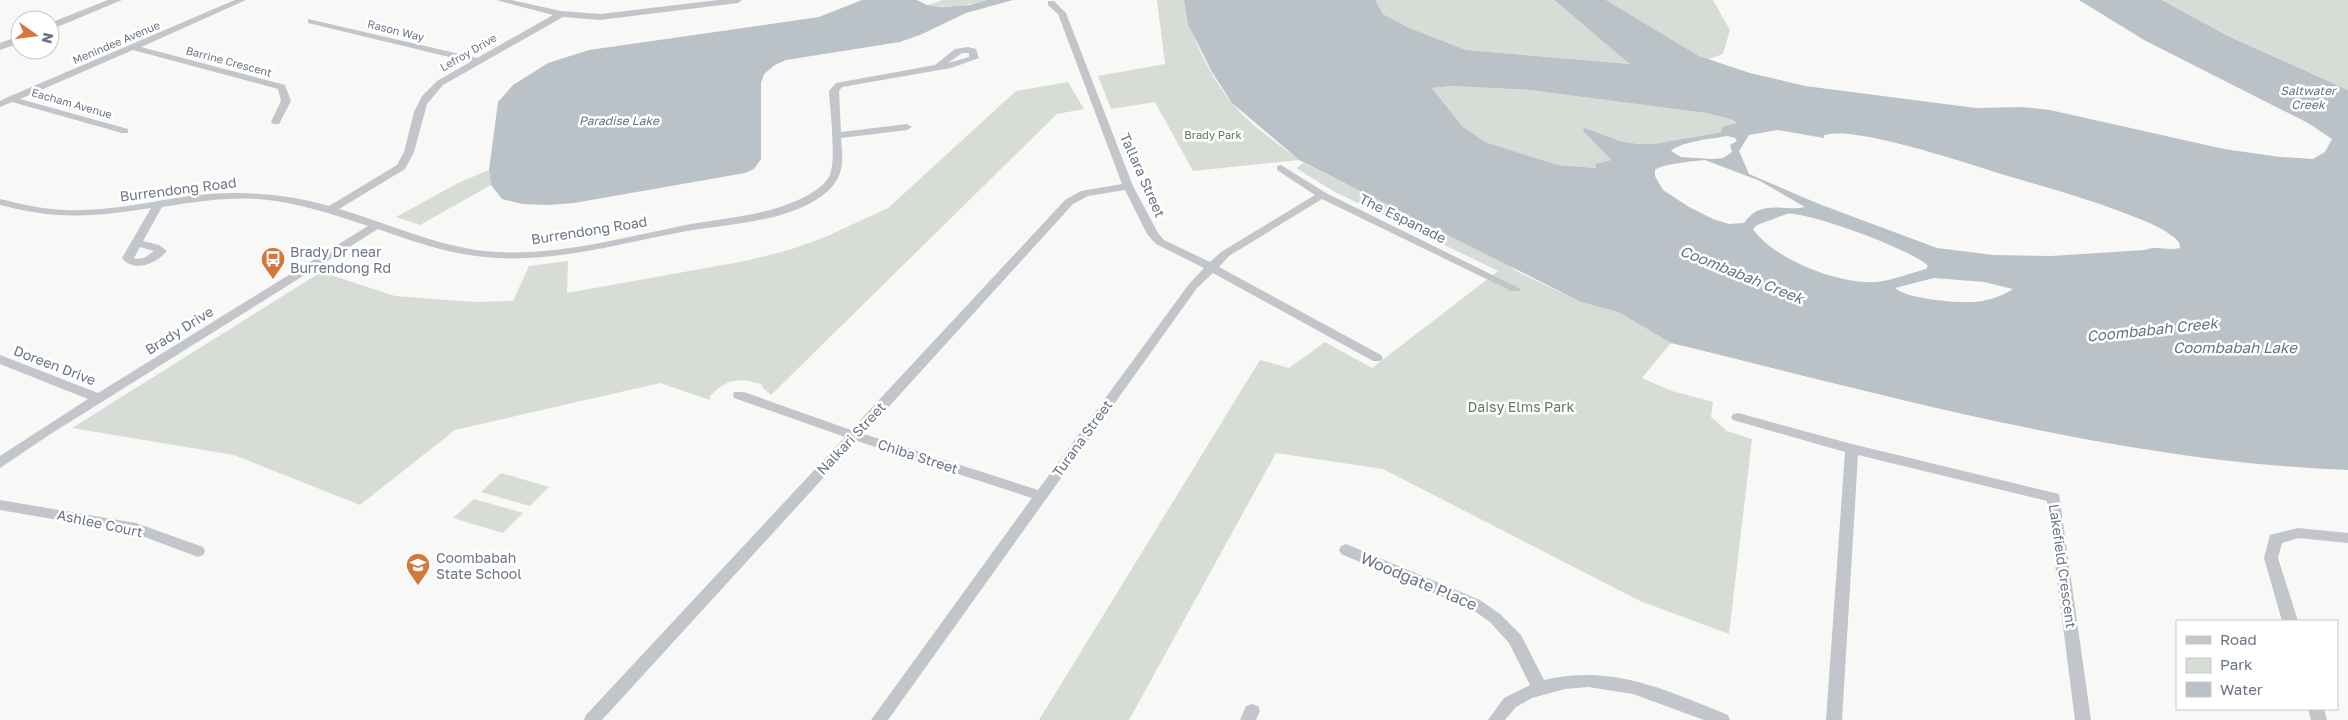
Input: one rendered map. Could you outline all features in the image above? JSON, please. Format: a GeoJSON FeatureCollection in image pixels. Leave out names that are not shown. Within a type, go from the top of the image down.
{"type":"FeatureCollection","features":[{"type":"Feature","properties":{"kind":"street"},"geometry":{"type":"LineString","coordinates":[[60,23],[117,0]]}},
{"type":"Feature","properties":{"kind":"street","name":"Menindee Avenue"},"geometry":{"type":"LineString","coordinates":[[0,104],[242,0]]}},
{"type":"Feature","properties":{"kind":"street"},"geometry":{"type":"LineString","coordinates":[[500,0],[561,14],[612,16],[691,3],[738,0]]}},
{"type":"Feature","properties":{"kind":"street","name":"Tallara Street"},"geometry":{"type":"LineString","coordinates":[[1051,3],[1062,13],[1128,186],[1153,234],[1160,242],[1210,267],[1376,358]]}},
{"type":"Feature","properties":{"kind":"street","name":"Lefroy Drive"},"geometry":{"type":"LineString","coordinates":[[329,211],[401,166],[409,156],[424,100],[440,83],[476,60],[561,14]]}},
{"type":"Feature","properties":{"kind":"street","name":"Rason Way"},"geometry":{"type":"LineString","coordinates":[[311,21],[476,60]]}},
{"type":"Feature","properties":{"kind":"street","name":"Barrine Crescent"},"geometry":{"type":"LineString","coordinates":[[131,47],[282,87],[287,95],[287,103],[276,122]]}},
{"type":"Feature","properties":{"kind":"street","name":"Burrendong Road"},"geometry":{"type":"LineString","coordinates":[[0,202],[35,212],[62,215],[105,212],[219,197],[252,195],[281,198],[453,248],[485,254],[522,255],[564,250],[768,214],[801,203],[815,195],[836,176],[838,166],[834,91],[839,85],[938,67]]}},
{"type":"Feature","properties":{"kind":"street","name":"Eacham Avenue"},"geometry":{"type":"LineString","coordinates":[[11,100],[126,132]]}},
{"type":"Feature","properties":{"kind":"street"},"geometry":{"type":"LineString","coordinates":[[836,136],[907,127]]}},
{"type":"Feature","properties":{"kind":"street","name":"The Espanade"},"geometry":{"type":"LineString","coordinates":[[1281,168],[1322,195],[1515,289]]}},
{"type":"Feature","properties":{"kind":"street","name":"Nalkari Street"},"geometry":{"type":"LineString","coordinates":[[592,720],[1069,202],[1085,193],[1128,186]]}},
{"type":"Feature","properties":{"kind":"street","name":"Turana Street"},"geometry":{"type":"LineString","coordinates":[[879,720],[1193,286],[1225,254],[1322,195]]}},
{"type":"Feature","properties":{"kind":"street"},"geometry":{"type":"LineString","coordinates":[[138,243],[158,205]]}},
{"type":"Feature","properties":{"kind":"street","name":"Brady Drive"},"geometry":{"type":"LineString","coordinates":[[0,462],[44,432],[376,226]]}},
{"type":"Feature","properties":{"kind":"street","name":"Doreen Drive"},"geometry":{"type":"LineString","coordinates":[[0,359],[99,398]]}},
{"type":"Feature","properties":{"kind":"street","name":"Chiba Street"},"geometry":{"type":"LineString","coordinates":[[739,395],[853,435],[1040,496]]}},
{"type":"Feature","properties":{"kind":"street","name":"Lakefield Crescent"},"geometry":{"type":"LineString","coordinates":[[1738,417],[1852,449],[2054,498],[2083,720]]}},
{"type":"Feature","properties":{"kind":"street"},"geometry":{"type":"LineString","coordinates":[[1834,720],[1852,449]]}},
{"type":"Feature","properties":{"kind":"street","name":"Ashlee Court"},"geometry":{"type":"LineString","coordinates":[[0,505],[136,528],[198,551]]}},
{"type":"Feature","properties":{"kind":"street"},"geometry":{"type":"LineString","coordinates":[[2290,620],[2271,558],[2276,539],[2298,533],[2348,538]]}},
{"type":"Feature","properties":{"kind":"street","name":"Woodgate Place"},"geometry":{"type":"LineString","coordinates":[[1346,550],[1482,608],[1515,638],[1540,688]]}},
{"type":"Feature","properties":{"kind":"street"},"geometry":{"type":"LineString","coordinates":[[1496,720],[1518,695],[1558,682],[1596,679],[1628,686],[1722,720]]}},
{"type":"Feature","properties":{"kind":"green space"},"geometry":{"type":"Polygon","coordinates":[[[943,0],[987,0],[957,6],[927,5],[943,0]]]}},
{"type":"Feature","properties":{"kind":"green space","name":"Brady Park"},"geometry":{"type":"Polygon","coordinates":[[[1157,0],[1184,0],[1196,41],[1208,67],[1224,92],[1246,118],[1299,160],[1193,171],[1155,102],[1111,109],[1098,76],[1165,64],[1157,0]]]}},
{"type":"Feature","properties":{"kind":"green space"},"geometry":{"type":"Polygon","coordinates":[[[1375,0],[1554,0],[1631,64],[1466,50],[1407,27],[1383,14],[1375,0]]]}},
{"type":"Feature","properties":{"kind":"green space"},"geometry":{"type":"Polygon","coordinates":[[[1606,0],[1713,0],[1730,30],[1723,54],[1709,59],[1699,56],[1606,0]]]}},
{"type":"Feature","properties":{"kind":"green space"},"geometry":{"type":"Polygon","coordinates":[[[2162,0],[2348,0],[2348,90],[2228,36],[2162,0]]]}},
{"type":"Feature","properties":{"kind":"green space"},"geometry":{"type":"Polygon","coordinates":[[[1068,82],[1084,109],[1057,114],[771,395],[761,384],[739,380],[728,383],[716,390],[710,396],[710,400],[660,383],[455,430],[360,505],[234,455],[72,428],[321,272],[395,296],[474,302],[513,301],[529,266],[568,261],[567,293],[745,261],[789,250],[823,238],[888,208],[1016,91],[1068,82]]]}},
{"type":"Feature","properties":{"kind":"green space"},"geometry":{"type":"Polygon","coordinates":[[[1451,86],[1529,90],[1706,113],[1730,119],[1737,124],[1722,127],[1721,132],[1717,133],[1653,144],[1620,141],[1585,128],[1584,132],[1611,160],[1596,164],[1596,168],[1558,165],[1485,142],[1462,126],[1432,88],[1451,86]]]}},
{"type":"Feature","properties":{"kind":"green space","name":"Daisy Elms Park"},"geometry":{"type":"Polygon","coordinates":[[[1304,163],[1501,260],[1518,272],[1581,302],[1618,312],[1671,343],[1642,378],[1672,391],[1713,402],[1711,417],[1727,431],[1752,439],[1729,634],[1640,601],[1383,469],[1276,453],[1129,720],[1039,720],[1260,360],[1289,368],[1325,342],[1372,368],[1498,271],[1333,191],[1296,168],[1304,163]]]}},
{"type":"Feature","properties":{"kind":"green space"},"geometry":{"type":"Polygon","coordinates":[[[489,170],[491,185],[420,225],[396,217],[458,183],[489,170]]]}},
{"type":"Feature","properties":{"kind":"green space"},"geometry":{"type":"Polygon","coordinates":[[[501,473],[549,487],[530,506],[481,492],[501,473]]]}},
{"type":"Feature","properties":{"kind":"green space"},"geometry":{"type":"Polygon","coordinates":[[[474,499],[523,513],[503,533],[453,518],[474,499]]]}},
{"type":"Feature","properties":{"kind":"water","name":"Paradise Lake"},"geometry":{"type":"Polygon","coordinates":[[[862,0],[917,0],[927,5],[942,7],[970,5],[987,0],[1013,0],[966,13],[920,35],[900,42],[786,60],[775,65],[764,74],[761,83],[761,159],[754,169],[745,173],[574,203],[549,205],[522,204],[502,199],[491,185],[489,170],[498,102],[513,85],[548,63],[589,50],[819,17],[862,0]]]}},
{"type":"Feature","properties":{"kind":"water","name":"Coombabah Lake"},"geometry":{"type":"Polygon","coordinates":[[[1184,0],[1375,0],[1383,14],[1407,27],[1466,50],[1630,64],[1554,0],[1606,0],[1699,56],[1750,73],[1805,86],[1976,108],[2022,107],[2050,110],[2224,149],[2280,157],[2313,159],[2325,152],[2332,139],[2308,123],[2144,40],[2079,0],[2162,0],[2228,36],[2348,90],[2348,470],[2262,464],[2176,454],[2091,440],[1922,405],[1671,343],[1618,312],[1581,302],[1299,160],[1232,103],[1212,72],[1188,24],[1184,0]],[[1451,86],[1432,88],[1462,126],[1485,142],[1558,165],[1596,168],[1595,164],[1611,160],[1584,132],[1583,129],[1585,128],[1620,141],[1653,144],[1721,132],[1722,127],[1737,123],[1730,119],[1706,113],[1529,90],[1451,86]],[[1778,130],[1749,135],[1739,151],[1749,174],[1819,204],[1937,248],[1994,255],[2051,256],[2154,248],[2180,248],[2179,242],[2168,233],[2098,203],[1914,148],[1840,133],[1824,135],[1824,138],[1778,130]],[[1727,136],[1690,143],[1671,151],[1681,157],[1723,158],[1732,152],[1730,145],[1737,141],[1735,138],[1727,136]],[[1705,160],[1671,164],[1655,170],[1655,176],[1663,190],[1689,207],[1713,219],[1729,224],[1744,223],[1751,215],[1765,208],[1805,207],[1760,181],[1705,160]],[[1787,214],[1757,225],[1753,229],[1776,251],[1792,260],[1827,275],[1845,279],[1877,282],[1926,269],[1928,266],[1919,259],[1883,242],[1837,225],[1798,215],[1787,214]],[[1934,278],[1895,288],[1901,292],[1932,300],[1972,302],[1993,298],[2013,289],[1984,282],[1934,278]]]}},
{"type":"Feature","properties":{"kind":"place","name":"Brady Dr near Burrendong Rd"},"geometry":{"type":"Point","coordinates":[273,280]}},
{"type":"Feature","properties":{"kind":"place","name":"Coombabah State School"},"geometry":{"type":"Point","coordinates":[418,586]}},
{"type":"Feature","properties":{"kind":"water label","name":"Saltwater Creek"},"geometry":{"type":"Point","coordinates":[2308,97]}},
{"type":"Feature","properties":{"kind":"water label","name":"Coombabah Creek"},"geometry":{"type":"Point","coordinates":[1742,274]}},
{"type":"Feature","properties":{"kind":"water label","name":"Coombabah Creek"},"geometry":{"type":"Point","coordinates":[2152,329]}}]}
